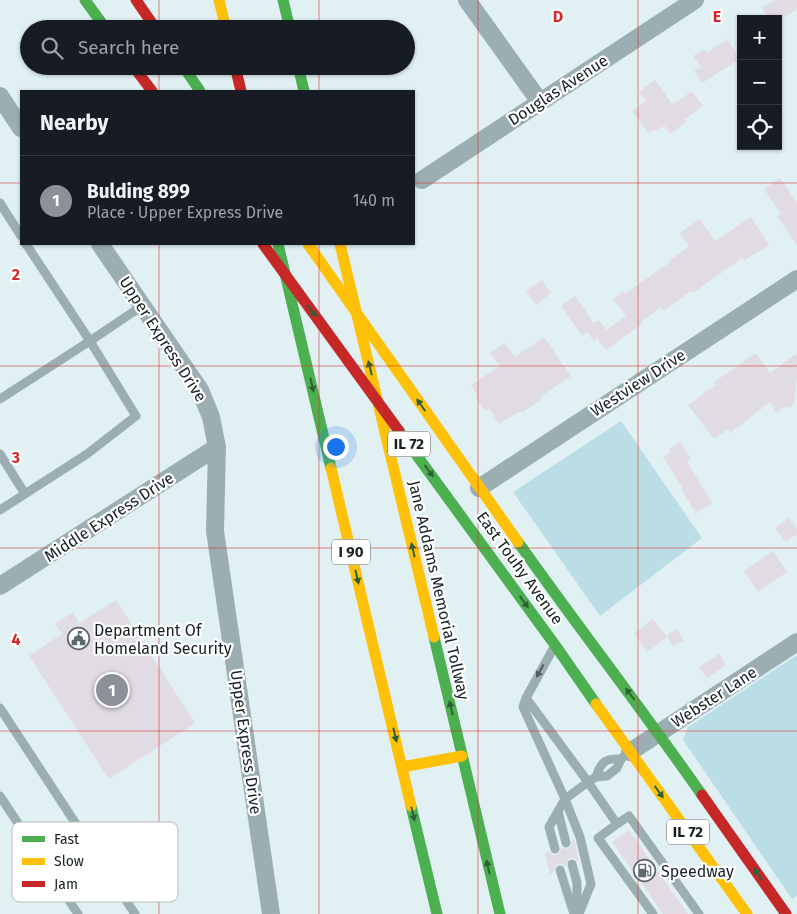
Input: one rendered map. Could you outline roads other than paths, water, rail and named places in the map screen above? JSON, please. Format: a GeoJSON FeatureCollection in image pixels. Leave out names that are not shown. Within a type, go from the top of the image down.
{"type":"FeatureCollection","features":[{"type":"Feature","properties":{"kind":"main road"},"geometry":{"type":"LineString","coordinates":[[85,0],[99,20]]}},
{"type":"Feature","properties":{"kind":"main road"},"geometry":{"type":"LineString","coordinates":[[136,0],[150,20]]}},
{"type":"Feature","properties":{"kind":"main road"},"geometry":{"type":"LineString","coordinates":[[219,0],[224,20]]}},
{"type":"Feature","properties":{"kind":"main road"},"geometry":{"type":"LineString","coordinates":[[283,0],[288,20]]}},
{"type":"Feature","properties":{"kind":"main road"},"geometry":{"type":"LineString","coordinates":[[140,75],[151,90]]}},
{"type":"Feature","properties":{"kind":"main road"},"geometry":{"type":"LineString","coordinates":[[189,75],[199,90]]}},
{"type":"Feature","properties":{"kind":"main road"},"geometry":{"type":"LineString","coordinates":[[237,75],[241,90]]}},
{"type":"Feature","properties":{"kind":"main road"},"geometry":{"type":"LineString","coordinates":[[300,75],[304,90]]}},
{"type":"Feature","properties":{"kind":"main road","name":"East Touhy Avenue"},"geometry":{"type":"LineString","coordinates":[[264,245],[555,645],[626,756],[747,914]]}},
{"type":"Feature","properties":{"kind":"main road","name":"I 90"},"geometry":{"type":"LineString","coordinates":[[278,245],[437,914]]}},
{"type":"Feature","properties":{"kind":"main road","name":"East Touhy Avenue"},"geometry":{"type":"LineString","coordinates":[[309,245],[541,575],[659,733],[786,914]]}},
{"type":"Feature","properties":{"kind":"main road","name":"Jane Addams Memorial Tollway"},"geometry":{"type":"LineString","coordinates":[[340,245],[500,914]]}},
{"type":"Feature","properties":{"kind":"main road"},"geometry":{"type":"LineString","coordinates":[[402,767],[462,756]]}},
{"type":"Feature","properties":{"kind":"street"},"geometry":{"type":"LineString","coordinates":[[468,0],[540,102]]}},
{"type":"Feature","properties":{"kind":"street","name":"Douglas Avenue"},"geometry":{"type":"LineString","coordinates":[[422,180],[695,0]]}},
{"type":"Feature","properties":{"kind":"street"},"geometry":{"type":"LineString","coordinates":[[0,96],[20,126]]}},
{"type":"Feature","properties":{"kind":"street","name":"Upper Express Drive"},"geometry":{"type":"LineString","coordinates":[[101,245],[200,390],[211,417],[217,447],[214,531],[272,914]]}},
{"type":"Feature","properties":{"kind":"street","name":"Westview Drive"},"geometry":{"type":"LineString","coordinates":[[479,488],[797,279]]}},
{"type":"Feature","properties":{"kind":"street","name":"Middle Express Drive"},"geometry":{"type":"LineString","coordinates":[[0,586],[217,447]]}},
{"type":"Feature","properties":{"kind":"street","name":"Webster Lane"},"geometry":{"type":"LineString","coordinates":[[626,756],[797,642]]}},
{"type":"Feature","properties":{"kind":"lane"},"geometry":{"type":"LineString","coordinates":[[0,203],[20,234]]}},
{"type":"Feature","properties":{"kind":"lane"},"geometry":{"type":"LineString","coordinates":[[0,510],[87,454],[136,416],[90,341],[27,245]]}},
{"type":"Feature","properties":{"kind":"lane"},"geometry":{"type":"LineString","coordinates":[[0,399],[142,306]]}},
{"type":"Feature","properties":{"kind":"lane"},"geometry":{"type":"LineString","coordinates":[[0,454],[25,494]]}},
{"type":"Feature","properties":{"kind":"lane"},"geometry":{"type":"LineString","coordinates":[[555,645],[526,698],[524,707],[580,836],[592,884],[577,914]]}},
{"type":"Feature","properties":{"kind":"lane"},"geometry":{"type":"LineString","coordinates":[[526,698],[617,824]]}},
{"type":"Feature","properties":{"kind":"lane"},"geometry":{"type":"LineString","coordinates":[[0,708],[75,822]]}},
{"type":"Feature","properties":{"kind":"lane"},"geometry":{"type":"LineString","coordinates":[[555,848],[549,827],[565,799],[596,777],[600,765],[610,758],[626,756]]}},
{"type":"Feature","properties":{"kind":"lane"},"geometry":{"type":"LineString","coordinates":[[0,796],[17,822]]}},
{"type":"Feature","properties":{"kind":"lane"},"geometry":{"type":"LineString","coordinates":[[558,811],[566,843]]}},
{"type":"Feature","properties":{"kind":"lane"},"geometry":{"type":"LineString","coordinates":[[657,913],[619,859],[598,838],[629,816],[652,856],[694,912]]}},
{"type":"Feature","properties":{"kind":"lane"},"geometry":{"type":"LineString","coordinates":[[572,864],[576,882],[577,914]]}},
{"type":"Feature","properties":{"kind":"lane"},"geometry":{"type":"LineString","coordinates":[[560,870],[577,914]]}},
{"type":"Feature","properties":{"kind":"lane"},"geometry":{"type":"LineString","coordinates":[[70,902],[78,914]]}},
{"type":"Feature","properties":{"kind":"lane"},"geometry":{"type":"LineString","coordinates":[[127,902],[135,914]]}},
{"type":"Feature","properties":{"kind":"place","name":"Department Of Homeland Security"},"geometry":{"type":"Point","coordinates":[78,639]}},
{"type":"Feature","properties":{"kind":"place","name":"Bulding 899"},"geometry":{"type":"Point","coordinates":[112,690]}},
{"type":"Feature","properties":{"kind":"place","name":"Speedway"},"geometry":{"type":"Point","coordinates":[645,871]}}]}
